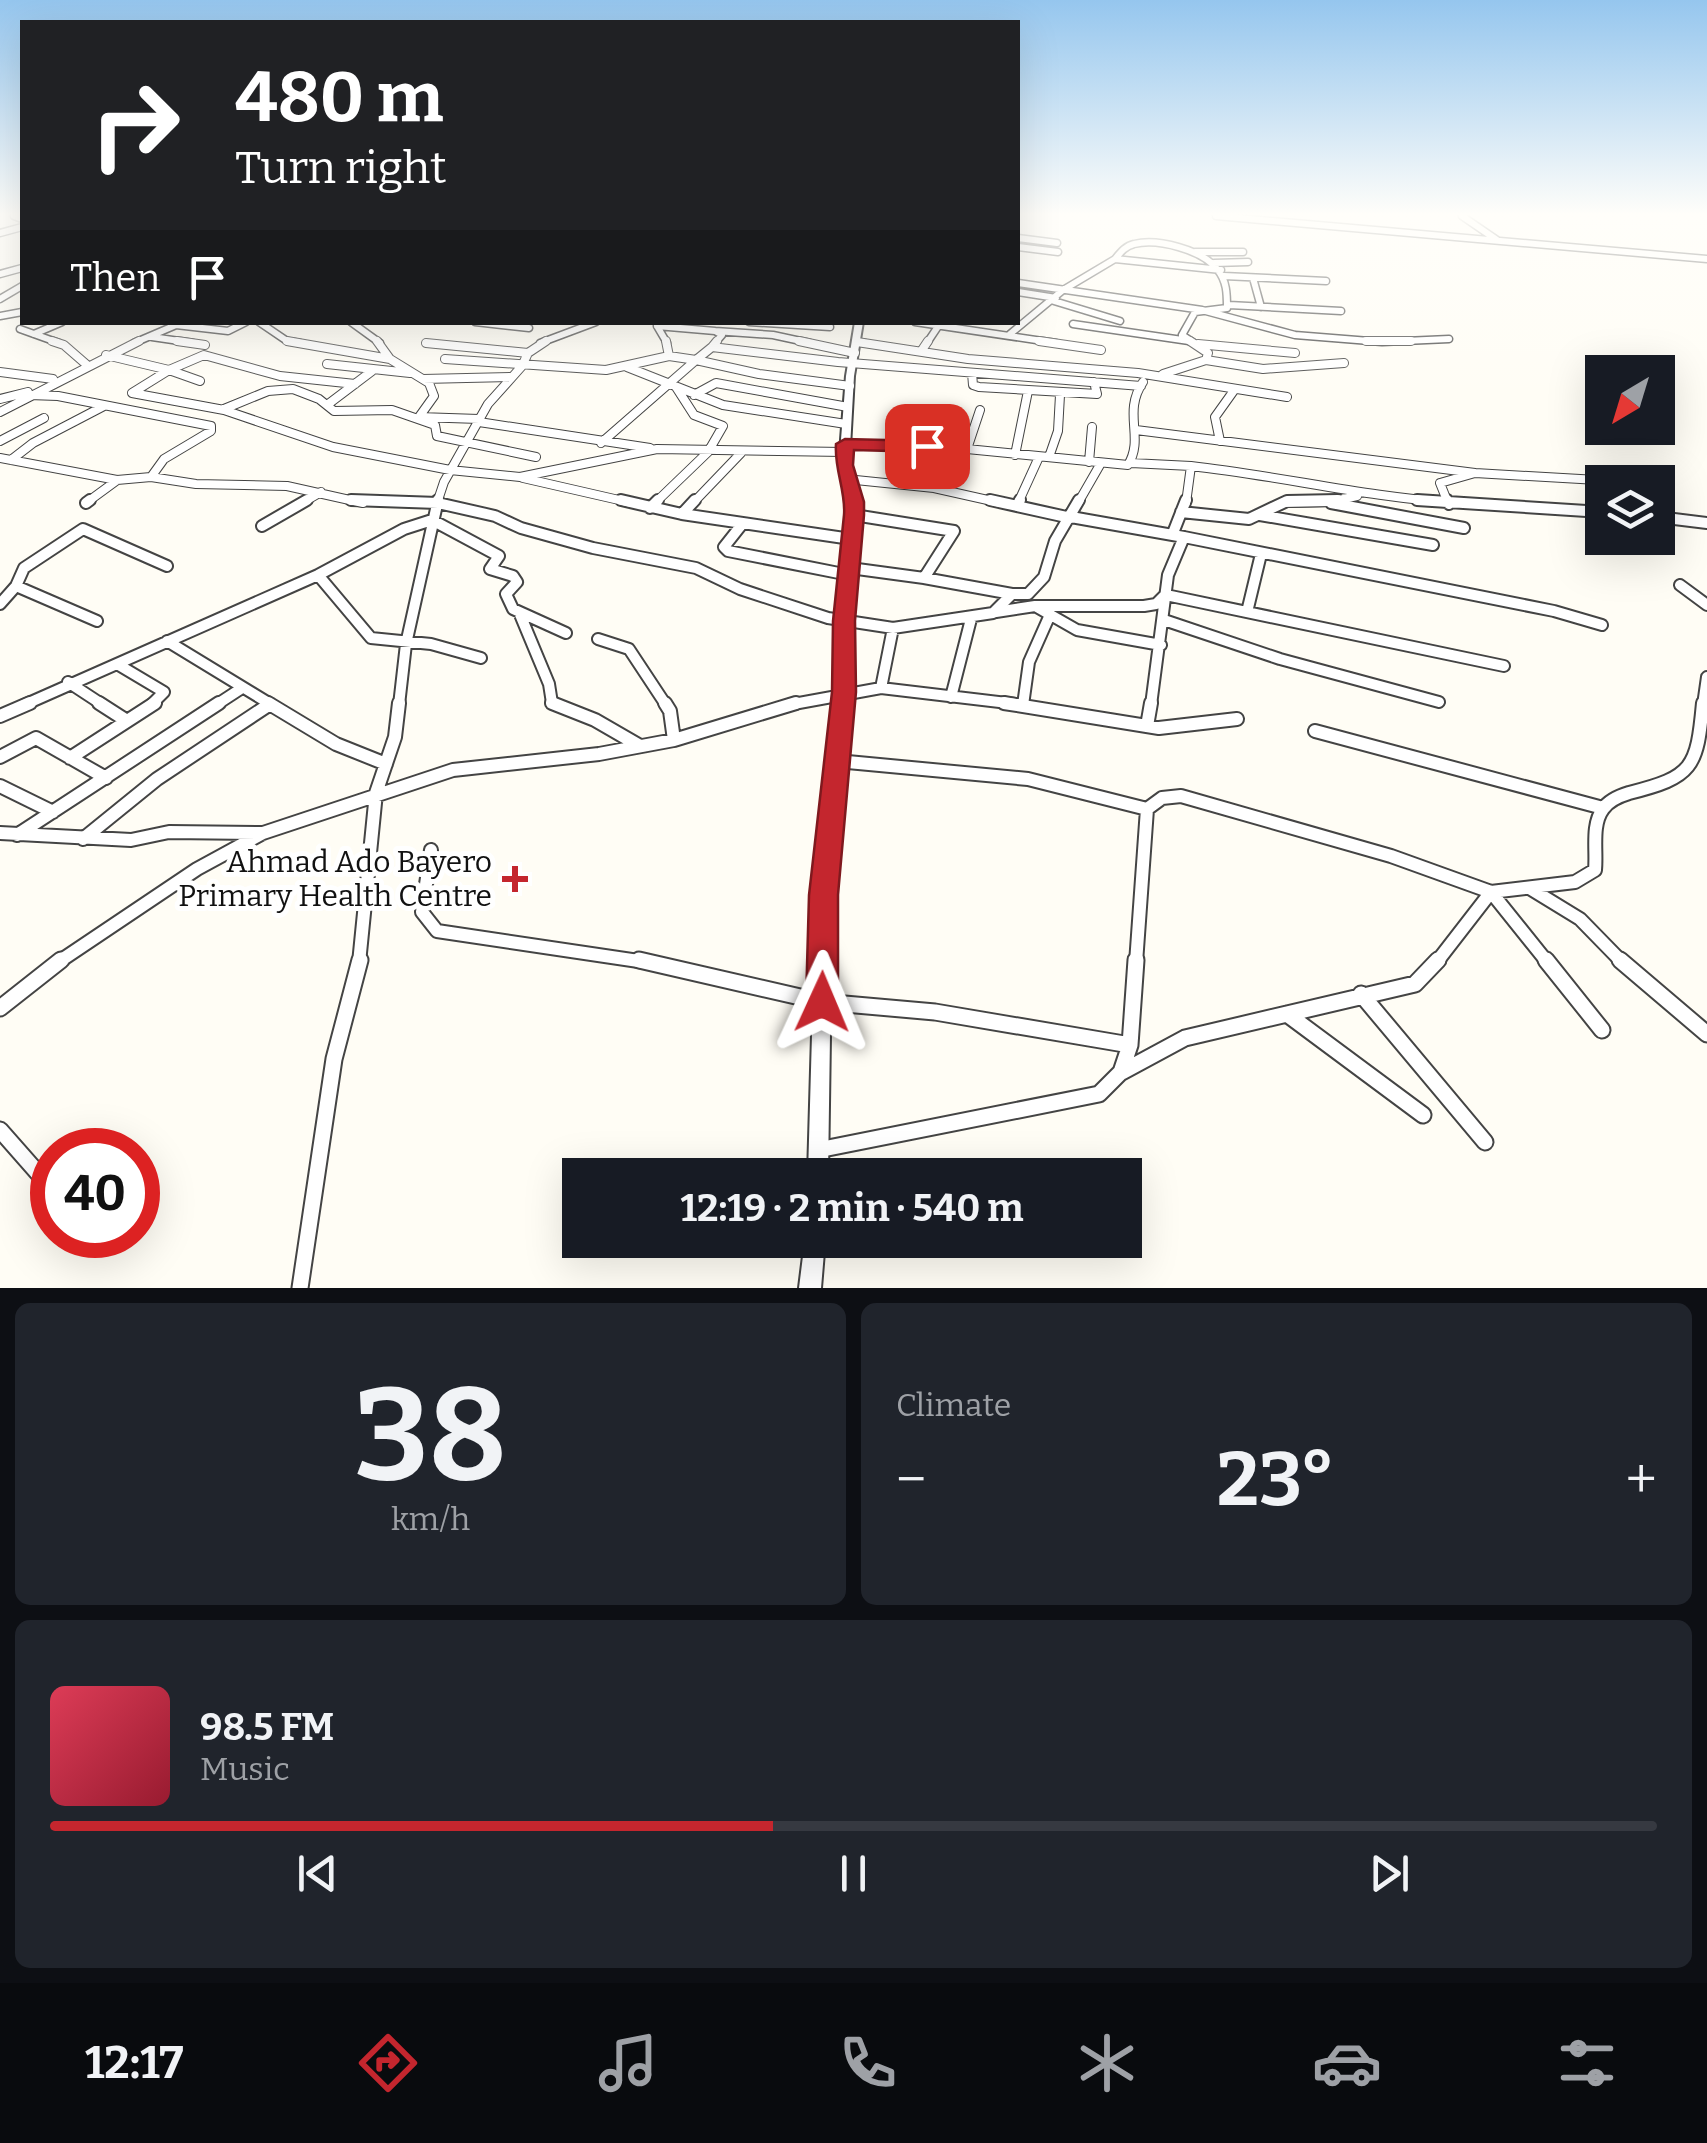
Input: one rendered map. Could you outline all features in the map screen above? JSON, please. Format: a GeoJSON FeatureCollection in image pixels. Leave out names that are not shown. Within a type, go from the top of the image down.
{"type":"FeatureCollection","features":[{"type":"Feature","properties":{"kind":"street"},"geometry":{"type":"LineString","coordinates":[[1010,334],[1087,276]]}},
{"type":"Feature","properties":{"kind":"street"},"geometry":{"type":"LineString","coordinates":[[1223,276],[1229,305]]}},
{"type":"Feature","properties":{"kind":"street"},"geometry":{"type":"LineString","coordinates":[[1242,276],[1326,281]]}},
{"type":"Feature","properties":{"kind":"street"},"geometry":{"type":"LineString","coordinates":[[1254,278],[1260,307]]}},
{"type":"Feature","properties":{"kind":"street"},"geometry":{"type":"LineString","coordinates":[[1020,283],[1202,310],[1295,335],[1382,342],[1449,339]]}},
{"type":"Feature","properties":{"kind":"street"},"geometry":{"type":"LineString","coordinates":[[1020,292],[1120,320]]}},
{"type":"Feature","properties":{"kind":"street"},"geometry":{"type":"LineString","coordinates":[[1206,360],[1208,353],[1182,334],[1195,312],[1229,305],[1340,311]]}},
{"type":"Feature","properties":{"kind":"street"},"geometry":{"type":"LineString","coordinates":[[1020,320],[1030,322]]}},
{"type":"Feature","properties":{"kind":"street"},"geometry":{"type":"LineString","coordinates":[[1072,324],[1295,353]]}},
{"type":"Feature","properties":{"kind":"street"},"geometry":{"type":"LineString","coordinates":[[33,334],[55,325]]}},
{"type":"Feature","properties":{"kind":"street"},"geometry":{"type":"LineString","coordinates":[[0,399],[64,380],[106,355],[178,325]]}},
{"type":"Feature","properties":{"kind":"street"},"geometry":{"type":"LineString","coordinates":[[186,325],[228,332],[241,325]]}},
{"type":"Feature","properties":{"kind":"street"},"geometry":{"type":"LineString","coordinates":[[263,325],[287,341],[390,359],[429,383],[434,396],[418,417]]}},
{"type":"Feature","properties":{"kind":"street"},"geometry":{"type":"LineString","coordinates":[[355,325],[380,343],[390,359]]}},
{"type":"Feature","properties":{"kind":"street"},"geometry":{"type":"LineString","coordinates":[[300,1288],[334,1059],[360,958],[376,793],[395,737],[406,644],[432,520],[450,470],[465,443],[530,350],[528,325]]}},
{"type":"Feature","properties":{"kind":"street"},"geometry":{"type":"LineString","coordinates":[[426,342],[530,350],[589,325]]}},
{"type":"Feature","properties":{"kind":"street"},"geometry":{"type":"LineString","coordinates":[[656,325],[666,340],[670,356]]}},
{"type":"Feature","properties":{"kind":"street"},"geometry":{"type":"LineString","coordinates":[[664,325],[772,335],[972,373],[1141,386]]}},
{"type":"Feature","properties":{"kind":"street"},"geometry":{"type":"LineString","coordinates":[[790,325],[830,328]]}},
{"type":"Feature","properties":{"kind":"street"},"geometry":{"type":"LineString","coordinates":[[818,1158],[824,895],[844,692],[844,621],[854,515],[846,479],[846,424],[858,325]]}},
{"type":"Feature","properties":{"kind":"street"},"geometry":{"type":"LineString","coordinates":[[922,350],[938,325],[1100,350]]}},
{"type":"Feature","properties":{"kind":"street"},"geometry":{"type":"LineString","coordinates":[[20,329],[64,345],[87,365]]}},
{"type":"Feature","properties":{"kind":"street"},"geometry":{"type":"LineString","coordinates":[[601,443],[672,385],[712,346],[722,335],[715,331]]}},
{"type":"Feature","properties":{"kind":"street"},"geometry":{"type":"LineString","coordinates":[[151,336],[205,345]]}},
{"type":"Feature","properties":{"kind":"street"},"geometry":{"type":"LineString","coordinates":[[712,346],[855,352],[922,350],[968,359],[1152,375],[1287,397]]}},
{"type":"Feature","properties":{"kind":"street"},"geometry":{"type":"LineString","coordinates":[[355,384],[280,376],[204,354],[132,392],[224,410],[333,447],[450,470],[520,477],[682,514],[851,539]]}},
{"type":"Feature","properties":{"kind":"street"},"geometry":{"type":"LineString","coordinates":[[106,355],[200,381]]}},
{"type":"Feature","properties":{"kind":"street"},"geometry":{"type":"LineString","coordinates":[[445,359],[606,370],[670,356],[759,374],[850,386]]}},
{"type":"Feature","properties":{"kind":"street"},"geometry":{"type":"LineString","coordinates":[[1132,463],[1136,430],[1131,404],[1152,375],[1206,360],[1264,370],[1344,363]]}},
{"type":"Feature","properties":{"kind":"street"},"geometry":{"type":"LineString","coordinates":[[327,364],[412,373]]}},
{"type":"Feature","properties":{"kind":"street"},"geometry":{"type":"LineString","coordinates":[[626,367],[694,395],[768,414],[846,424]]}},
{"type":"Feature","properties":{"kind":"street"},"geometry":{"type":"LineString","coordinates":[[327,405],[372,371]]}},
{"type":"Feature","properties":{"kind":"street"},"geometry":{"type":"LineString","coordinates":[[0,372],[64,380]]}},
{"type":"Feature","properties":{"kind":"street"},"geometry":{"type":"LineString","coordinates":[[972,373],[973,385],[979,387],[1060,394],[1097,394],[1094,382]]}},
{"type":"Feature","properties":{"kind":"street"},"geometry":{"type":"LineString","coordinates":[[422,379],[512,376]]}},
{"type":"Feature","properties":{"kind":"street"},"geometry":{"type":"LineString","coordinates":[[694,395],[716,383],[848,407]]}},
{"type":"Feature","properties":{"kind":"street"},"geometry":{"type":"LineString","coordinates":[[224,410],[280,385],[314,393],[334,411],[392,410],[418,417],[479,420],[601,443],[657,449],[967,449],[1101,464],[1191,466],[1271,475],[1357,494],[1449,504],[1585,511]]}},
{"type":"Feature","properties":{"kind":"street"},"geometry":{"type":"LineString","coordinates":[[650,508],[708,452],[723,426],[694,415],[672,385]]}},
{"type":"Feature","properties":{"kind":"street"},"geometry":{"type":"LineString","coordinates":[[1220,441],[1215,417],[1235,388]]}},
{"type":"Feature","properties":{"kind":"street"},"geometry":{"type":"LineString","coordinates":[[1015,455],[1028,390]]}},
{"type":"Feature","properties":{"kind":"street"},"geometry":{"type":"LineString","coordinates":[[0,412],[33,392],[211,426],[211,431],[164,459],[150,478]]}},
{"type":"Feature","properties":{"kind":"street"},"geometry":{"type":"LineString","coordinates":[[1017,506],[1058,431],[1060,394]]}},
{"type":"Feature","properties":{"kind":"street"},"geometry":{"type":"LineString","coordinates":[[5,459],[105,405]]}},
{"type":"Feature","properties":{"kind":"street"},"geometry":{"type":"LineString","coordinates":[[967,449],[980,410]]}},
{"type":"Feature","properties":{"kind":"street"},"geometry":{"type":"LineString","coordinates":[[418,417],[435,426],[437,436],[536,457]]}},
{"type":"Feature","properties":{"kind":"street"},"geometry":{"type":"LineString","coordinates":[[0,441],[44,418]]}},
{"type":"Feature","properties":{"kind":"street"},"geometry":{"type":"LineString","coordinates":[[1089,462],[1092,427]]}},
{"type":"Feature","properties":{"kind":"street"},"geometry":{"type":"LineString","coordinates":[[1136,430],[1475,473],[1585,478]]}},
{"type":"Feature","properties":{"kind":"street"},"geometry":{"type":"LineString","coordinates":[[520,477],[657,449]]}},
{"type":"Feature","properties":{"kind":"street"},"geometry":{"type":"LineString","coordinates":[[682,514],[740,452]]}},
{"type":"Feature","properties":{"kind":"street"},"geometry":{"type":"LineString","coordinates":[[5,459],[117,480],[150,478],[196,484],[287,486],[364,502],[438,503],[495,516],[550,537],[696,568],[740,589],[844,621],[893,628],[971,619],[1035,606],[1144,606],[1156,604],[1166,595]]}},
{"type":"Feature","properties":{"kind":"street"},"geometry":{"type":"LineString","coordinates":[[743,523],[724,547],[728,552],[1028,594],[1038,584],[1056,540],[1101,464]]}},
{"type":"Feature","properties":{"kind":"street"},"geometry":{"type":"LineString","coordinates":[[1147,726],[1168,575],[1191,466]]}},
{"type":"Feature","properties":{"kind":"street"},"geometry":{"type":"LineString","coordinates":[[1449,504],[1440,483],[1475,473]]}},
{"type":"Feature","properties":{"kind":"street"},"geometry":{"type":"LineString","coordinates":[[846,479],[934,488],[1071,518],[1179,535],[1554,611],[1602,625]]}},
{"type":"Feature","properties":{"kind":"street"},"geometry":{"type":"LineString","coordinates":[[86,503],[117,480]]}},
{"type":"Feature","properties":{"kind":"street"},"geometry":{"type":"LineString","coordinates":[[262,526],[322,492]]}},
{"type":"Feature","properties":{"kind":"street"},"geometry":{"type":"LineString","coordinates":[[1181,512],[1236,520],[1286,500],[1330,502],[1357,499],[1357,494]]}},
{"type":"Feature","properties":{"kind":"street"},"geometry":{"type":"LineString","coordinates":[[1330,502],[1342,508],[1464,528]]}},
{"type":"Feature","properties":{"kind":"street"},"geometry":{"type":"LineString","coordinates":[[1259,514],[1432,545]]}},
{"type":"Feature","properties":{"kind":"street"},"geometry":{"type":"LineString","coordinates":[[854,515],[954,531],[924,578]]}},
{"type":"Feature","properties":{"kind":"street"},"geometry":{"type":"LineString","coordinates":[[1675,519],[1707,523]]}},
{"type":"Feature","properties":{"kind":"street"},"geometry":{"type":"LineString","coordinates":[[0,716],[432,520],[499,556],[490,569],[513,576],[517,582],[506,594],[513,609],[566,633]]}},
{"type":"Feature","properties":{"kind":"street"},"geometry":{"type":"LineString","coordinates":[[0,604],[16,586],[24,568],[82,528],[167,566]]}},
{"type":"Feature","properties":{"kind":"street"},"geometry":{"type":"LineString","coordinates":[[1247,612],[1261,554]]}},
{"type":"Feature","properties":{"kind":"street"},"geometry":{"type":"LineString","coordinates":[[318,574],[370,638],[431,644],[481,658]]}},
{"type":"Feature","properties":{"kind":"street"},"geometry":{"type":"LineString","coordinates":[[1680,585],[1707,605]]}},
{"type":"Feature","properties":{"kind":"street"},"geometry":{"type":"LineString","coordinates":[[16,586],[97,621]]}},
{"type":"Feature","properties":{"kind":"street"},"geometry":{"type":"LineString","coordinates":[[992,613],[1012,594]]}},
{"type":"Feature","properties":{"kind":"street"},"geometry":{"type":"LineString","coordinates":[[1166,595],[1504,666]]}},
{"type":"Feature","properties":{"kind":"street"},"geometry":{"type":"LineString","coordinates":[[1035,606],[1049,617],[1094,635],[1161,645]]}},
{"type":"Feature","properties":{"kind":"street"},"geometry":{"type":"LineString","coordinates":[[519,612],[549,684],[552,703],[595,720],[641,746]]}},
{"type":"Feature","properties":{"kind":"street"},"geometry":{"type":"LineString","coordinates":[[1023,706],[1029,662],[1049,617]]}},
{"type":"Feature","properties":{"kind":"street"},"geometry":{"type":"LineString","coordinates":[[951,696],[971,619]]}},
{"type":"Feature","properties":{"kind":"street"},"geometry":{"type":"LineString","coordinates":[[1164,620],[1280,658],[1439,702]]}},
{"type":"Feature","properties":{"kind":"street"},"geometry":{"type":"LineString","coordinates":[[881,688],[880,670],[893,628]]}},
{"type":"Feature","properties":{"kind":"street"},"geometry":{"type":"LineString","coordinates":[[598,639],[629,649],[636,657],[670,711],[674,740]]}},
{"type":"Feature","properties":{"kind":"street"},"geometry":{"type":"LineString","coordinates":[[167,641],[336,744],[386,764]]}},
{"type":"Feature","properties":{"kind":"street"},"geometry":{"type":"LineString","coordinates":[[70,758],[162,698],[164,692],[117,664]]}},
{"type":"Feature","properties":{"kind":"street"},"geometry":{"type":"LineString","coordinates":[[1121,1072],[1130,1045],[1147,809],[1162,798],[1181,796],[1391,856],[1491,892],[1575,882],[1595,870],[1596,832],[1603,808],[1618,796],[1667,785],[1685,772],[1694,758],[1707,677]]}},
{"type":"Feature","properties":{"kind":"street"},"geometry":{"type":"LineString","coordinates":[[68,682],[127,721]]}},
{"type":"Feature","properties":{"kind":"street"},"geometry":{"type":"LineString","coordinates":[[17,835],[242,688]]}},
{"type":"Feature","properties":{"kind":"street"},"geometry":{"type":"LineString","coordinates":[[0,1008],[36,978],[137,909],[263,833],[452,770],[674,740],[844,692],[881,688],[1158,728],[1236,719]]}},
{"type":"Feature","properties":{"kind":"street"},"geometry":{"type":"LineString","coordinates":[[83,839],[157,779],[270,704]]}},
{"type":"Feature","properties":{"kind":"street"},"geometry":{"type":"LineString","coordinates":[[1315,731],[1603,808]]}},
{"type":"Feature","properties":{"kind":"street"},"geometry":{"type":"LineString","coordinates":[[0,757],[36,738],[106,778]]}},
{"type":"Feature","properties":{"kind":"street"},"geometry":{"type":"LineString","coordinates":[[836,761],[1028,779],[1147,809]]}},
{"type":"Feature","properties":{"kind":"street"},"geometry":{"type":"LineString","coordinates":[[0,786],[54,812]]}},
{"type":"Feature","properties":{"kind":"street"},"geometry":{"type":"LineString","coordinates":[[0,833],[131,840],[169,832],[263,833]]}},
{"type":"Feature","properties":{"kind":"street"},"geometry":{"type":"LineString","coordinates":[[431,850],[422,912],[438,930],[646,962],[822,1002],[935,1012],[1130,1045]]}},
{"type":"Feature","properties":{"kind":"street"},"geometry":{"type":"LineString","coordinates":[[1530,888],[1580,918],[1634,974],[1707,1034]]}},
{"type":"Feature","properties":{"kind":"street"},"geometry":{"type":"LineString","coordinates":[[818,1150],[1098,1094],[1121,1072],[1185,1038],[1414,984],[1427,974],[1491,892]]}},
{"type":"Feature","properties":{"kind":"street"},"geometry":{"type":"LineString","coordinates":[[1491,892],[1602,1030]]}},
{"type":"Feature","properties":{"kind":"street"},"geometry":{"type":"LineString","coordinates":[[1362,994],[1485,1142]]}},
{"type":"Feature","properties":{"kind":"street"},"geometry":{"type":"LineString","coordinates":[[1288,1014],[1423,1115]]}},
{"type":"Feature","properties":{"kind":"street"},"geometry":{"type":"LineString","coordinates":[[0,1130],[30,1164]]}},
{"type":"Feature","properties":{"kind":"street"},"geometry":{"type":"LineString","coordinates":[[810,1288],[813,1258]]}},
{"type":"Feature","properties":{"kind":"place","name":"Ahmad Ado Bayero Primary Health Centre"},"geometry":{"type":"Point","coordinates":[515,879]}},
{"type":"Feature","properties":{"kind":"route"},"geometry":{"type":"LineString","coordinates":[[822,1002],[824,895],[844,692],[844,621],[854,515],[844,465],[845,444],[927,446]]}}]}
